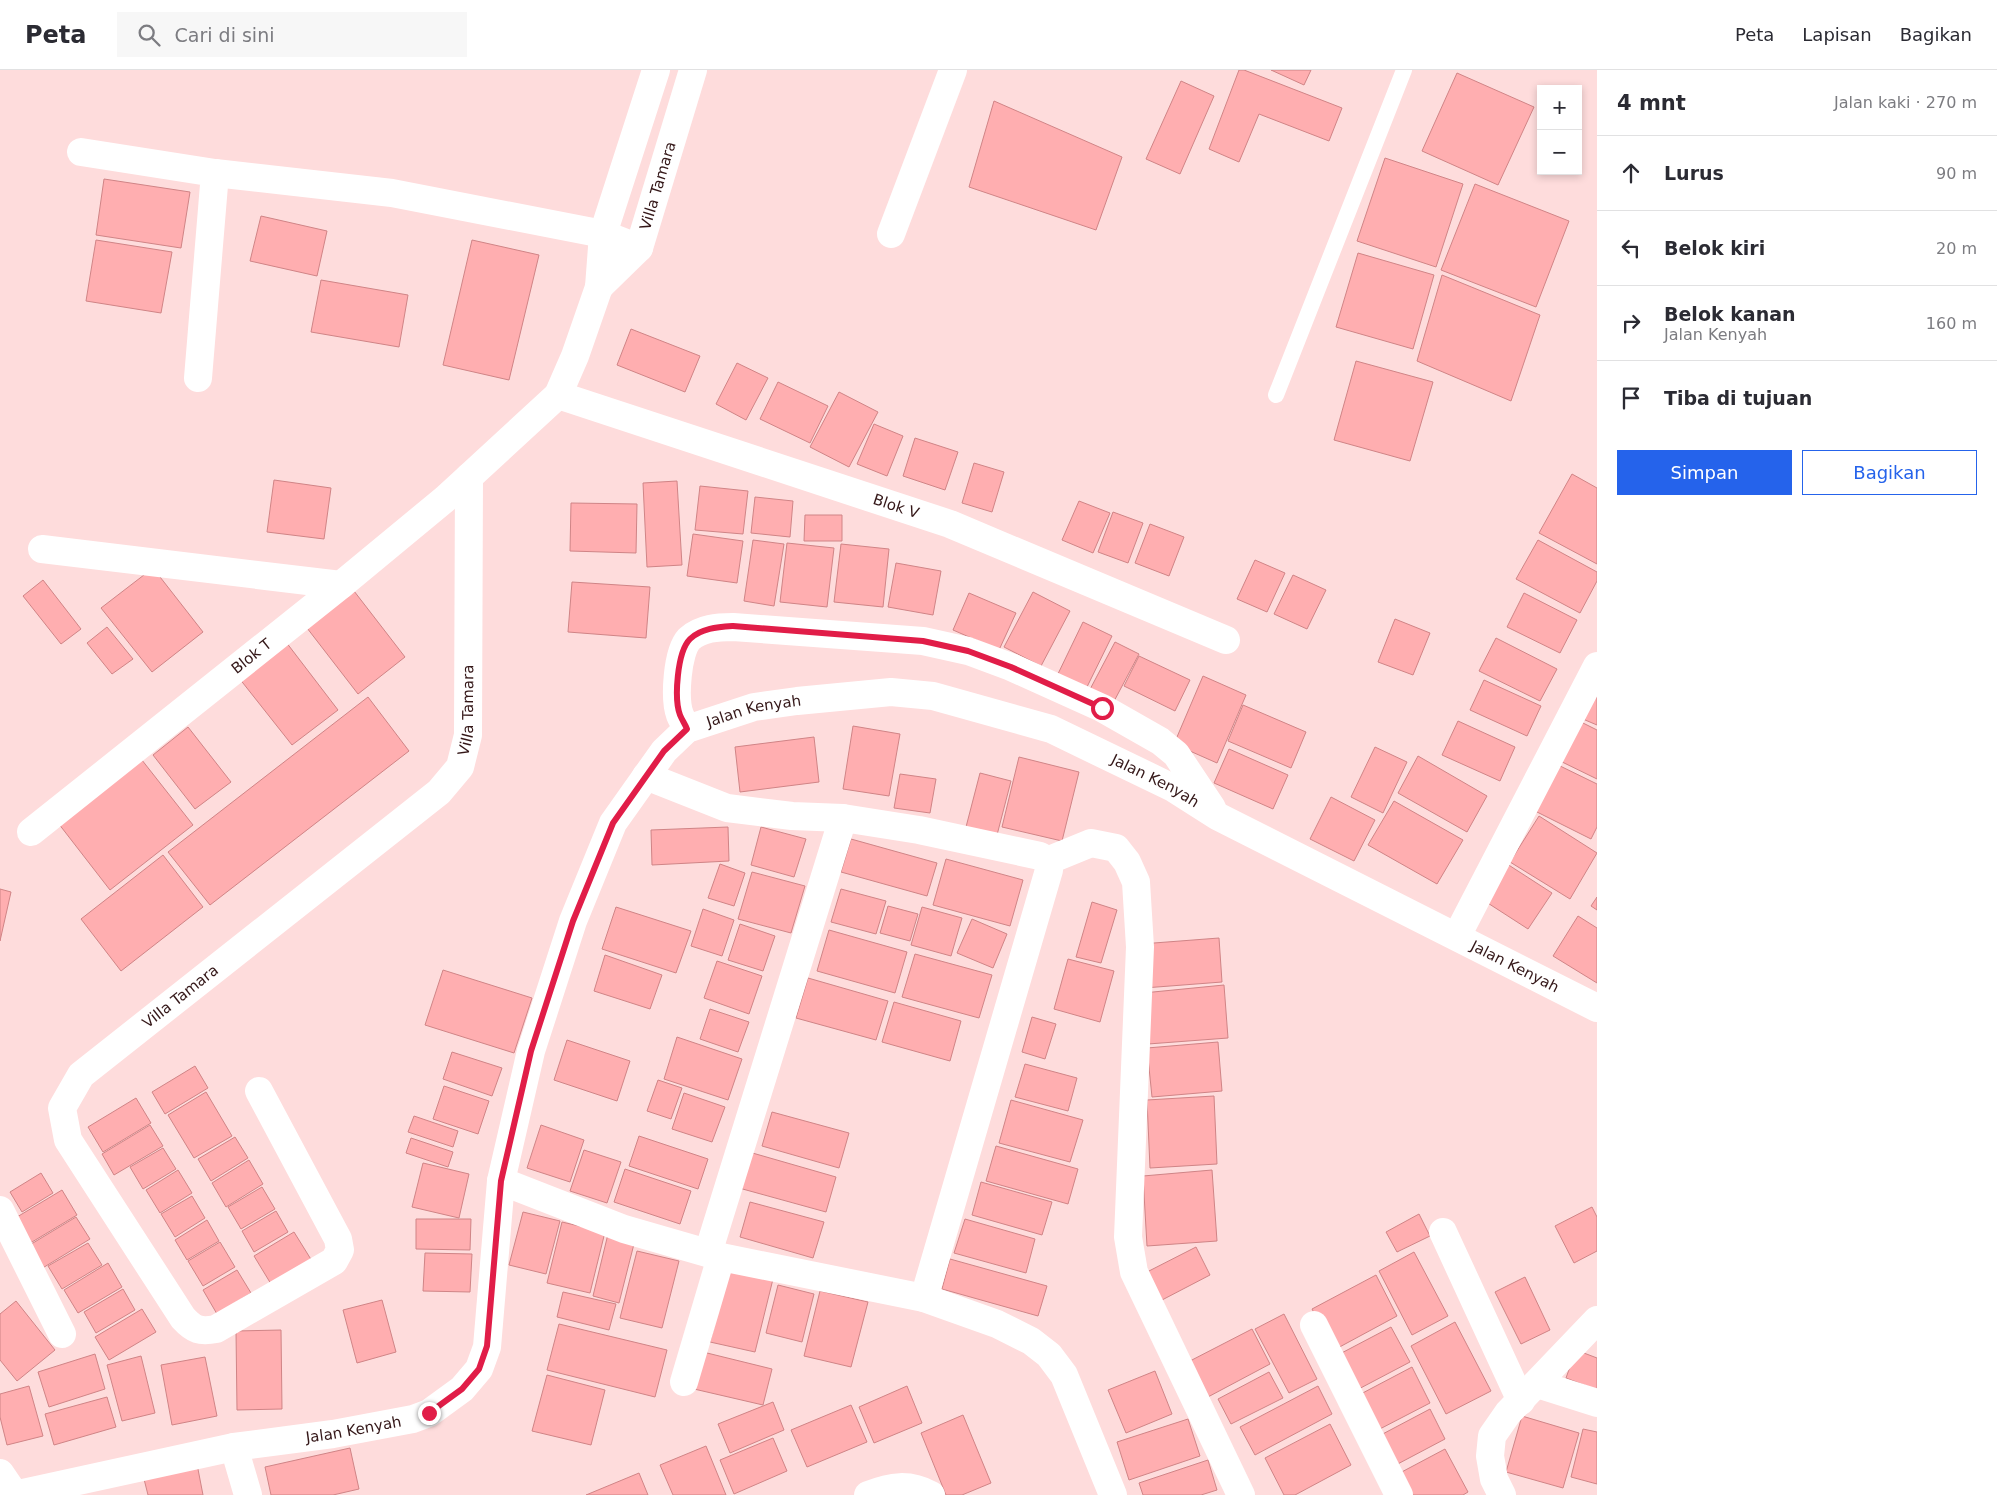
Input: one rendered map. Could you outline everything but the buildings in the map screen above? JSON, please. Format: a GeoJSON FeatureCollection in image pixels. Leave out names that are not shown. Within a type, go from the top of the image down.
{"type":"FeatureCollection","features":[{"type":"Feature","properties":{"kind":"street"},"geometry":{"type":"LineString","coordinates":[[469,477],[558,395],[599,288],[603,234],[656,70]]}},
{"type":"Feature","properties":{"kind":"street","name":"Villa Tamara"},"geometry":{"type":"LineString","coordinates":[[599,288],[639,248],[693,70]]}},
{"type":"Feature","properties":{"kind":"street"},"geometry":{"type":"LineString","coordinates":[[892,234],[953,70]]}},
{"type":"Feature","properties":{"kind":"street"},"geometry":{"type":"LineString","coordinates":[[81,152],[215,173],[392,193],[603,234],[639,248]]}},
{"type":"Feature","properties":{"kind":"street"},"geometry":{"type":"LineString","coordinates":[[198,378],[215,173]]}},
{"type":"Feature","properties":{"kind":"street","name":"Blok V"},"geometry":{"type":"LineString","coordinates":[[558,395],[950,524],[1226,640]]}},
{"type":"Feature","properties":{"kind":"street","name":"Villa Tamara"},"geometry":{"type":"LineString","coordinates":[[259,1091],[338,1239],[340,1250],[334,1261],[216,1330],[202,1331],[192,1328],[183,1318],[68,1140],[62,1108],[81,1075],[439,792],[460,767],[468,735],[469,477]]}},
{"type":"Feature","properties":{"kind":"street","name":"Blok T"},"geometry":{"type":"LineString","coordinates":[[31,832],[445,500],[469,477]]}},
{"type":"Feature","properties":{"kind":"street"},"geometry":{"type":"LineString","coordinates":[[42,549],[340,585]]}},
{"type":"Feature","properties":{"kind":"street"},"geometry":{"type":"LineString","coordinates":[[687,729],[680,714],[677,693],[681,656],[688,641],[698,633],[716,627],[733,626],[923,641],[968,651],[1011,667],[1102,708],[1160,740],[1176,754],[1217,816]]}},
{"type":"Feature","properties":{"kind":"street"},"geometry":{"type":"LineString","coordinates":[[1457,936],[1597,666]]}},
{"type":"Feature","properties":{"kind":"street","name":"Jalan Kenyah"},"geometry":{"type":"LineString","coordinates":[[14,1495],[57,1490],[234,1447],[333,1434],[413,1419],[429,1413],[462,1389],[479,1369],[487,1346],[501,1181],[531,1051],[573,921],[613,823],[664,751],[687,729],[754,707],[891,692],[933,696],[1051,729],[1173,788],[1217,816],[1597,1008]]}},
{"type":"Feature","properties":{"kind":"street"},"geometry":{"type":"LineString","coordinates":[[646,776],[727,808],[792,816],[842,818],[919,830],[1040,856],[1047,861],[1049,870],[924,1298]]}},
{"type":"Feature","properties":{"kind":"street"},"geometry":{"type":"LineString","coordinates":[[684,1382],[714,1255],[842,818]]}},
{"type":"Feature","properties":{"kind":"street"},"geometry":{"type":"LineString","coordinates":[[1047,861],[1091,843],[1116,848],[1127,862],[1136,882],[1140,947],[1128,1237],[1134,1272],[1241,1495]]}},
{"type":"Feature","properties":{"kind":"street"},"geometry":{"type":"LineString","coordinates":[[501,1181],[624,1228],[714,1255],[924,1298],[997,1324],[1031,1340],[1049,1355],[1064,1375],[1113,1495]]}},
{"type":"Feature","properties":{"kind":"street"},"geometry":{"type":"LineString","coordinates":[[0,1210],[62,1334]]}},
{"type":"Feature","properties":{"kind":"street"},"geometry":{"type":"LineString","coordinates":[[1443,1232],[1529,1392]]}},
{"type":"Feature","properties":{"kind":"street"},"geometry":{"type":"LineString","coordinates":[[1502,1495],[1494,1479],[1491,1464],[1492,1436],[1529,1392],[1597,1320]]}},
{"type":"Feature","properties":{"kind":"street"},"geometry":{"type":"LineString","coordinates":[[1314,1325],[1399,1495]]}},
{"type":"Feature","properties":{"kind":"street"},"geometry":{"type":"LineString","coordinates":[[1529,1392],[1597,1403]]}},
{"type":"Feature","properties":{"kind":"street"},"geometry":{"type":"LineString","coordinates":[[234,1447],[248,1495]]}},
{"type":"Feature","properties":{"kind":"street"},"geometry":{"type":"LineString","coordinates":[[0,1473],[14,1495]]}},
{"type":"Feature","properties":{"kind":"street"},"geometry":{"type":"LineString","coordinates":[[868,1495],[890,1488],[914,1486],[931,1495]]}},
{"type":"Feature","properties":{"kind":"lane"},"geometry":{"type":"LineString","coordinates":[[1276,395],[1404,70]]}},
{"type":"Feature","properties":{"kind":"route"},"geometry":{"type":"LineString","coordinates":[[429,1413],[462,1389],[479,1369],[487,1346],[501,1181],[531,1051],[573,921],[613,823],[664,751],[687,729],[680,714],[677,693],[681,656],[688,641],[698,633],[716,627],[733,626],[923,641],[968,651],[1011,667],[1102,708]]}}]}
